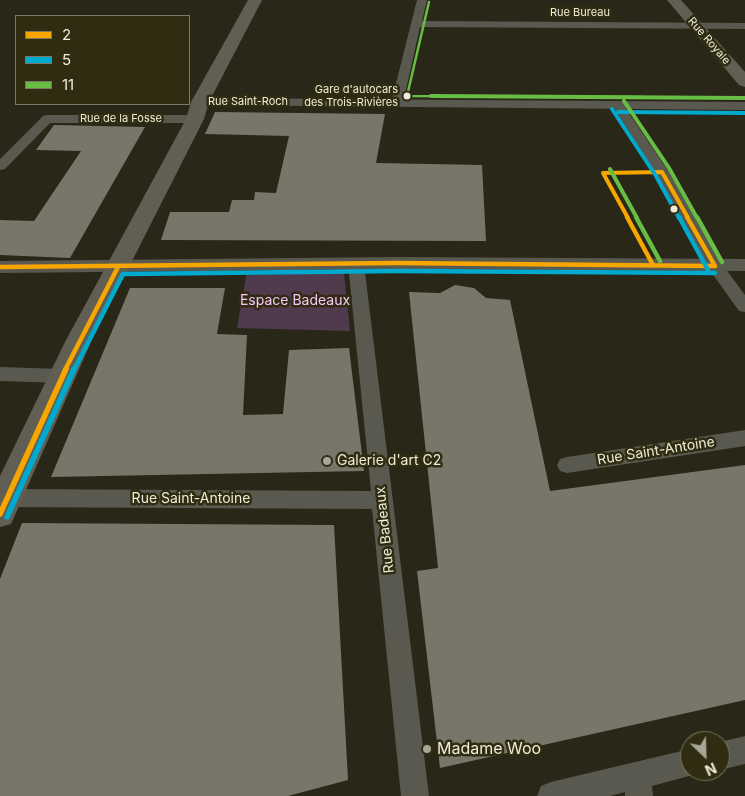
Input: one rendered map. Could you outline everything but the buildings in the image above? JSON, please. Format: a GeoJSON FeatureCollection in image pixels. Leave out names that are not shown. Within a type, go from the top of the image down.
{"type":"FeatureCollection","features":[{"type":"Feature","properties":{"kind":"main road"},"geometry":{"type":"LineString","coordinates":[[3,503],[62,376],[255,0]]}},
{"type":"Feature","properties":{"kind":"main road","name":"Rue Royale"},"geometry":{"type":"LineString","coordinates":[[674,0],[745,82]]}},
{"type":"Feature","properties":{"kind":"street"},"geometry":{"type":"LineString","coordinates":[[397,104],[422,0]]}},
{"type":"Feature","properties":{"kind":"street","name":"Rue Bureau"},"geometry":{"type":"LineString","coordinates":[[415,24],[745,26]]}},
{"type":"Feature","properties":{"kind":"street","name":"Rue Saint-Roch"},"geometry":{"type":"LineString","coordinates":[[198,110],[397,104],[745,106]]}},
{"type":"Feature","properties":{"kind":"street"},"geometry":{"type":"LineString","coordinates":[[618,105],[662,172],[715,266],[745,306]]}},
{"type":"Feature","properties":{"kind":"street","name":"Rue de la Fosse"},"geometry":{"type":"LineString","coordinates":[[0,166],[47,118],[198,110]]}},
{"type":"Feature","properties":{"kind":"street"},"geometry":{"type":"LineString","coordinates":[[0,268],[356,264],[745,265]]}},
{"type":"Feature","properties":{"kind":"street","name":"Rue Badeaux"},"geometry":{"type":"LineString","coordinates":[[356,264],[415,796]]}},
{"type":"Feature","properties":{"kind":"street"},"geometry":{"type":"LineString","coordinates":[[0,374],[62,376]]}},
{"type":"Feature","properties":{"kind":"street","name":"Rue Saint-Antoine"},"geometry":{"type":"LineString","coordinates":[[567,464],[745,438]]}},
{"type":"Feature","properties":{"kind":"street","name":"Rue Saint-Antoine"},"geometry":{"type":"LineString","coordinates":[[3,503],[382,500]]}},
{"type":"Feature","properties":{"kind":"street"},"geometry":{"type":"LineString","coordinates":[[730,754],[745,750]]}},
{"type":"Feature","properties":{"kind":"street"},"geometry":{"type":"LineString","coordinates":[[551,796],[638,786],[680,767]]}},
{"type":"Feature","properties":{"kind":"green space","name":"Espace Badeaux"},"geometry":{"type":"Polygon","coordinates":[[[247,271],[344,273],[350,331],[237,328],[247,271]]]}},
{"type":"Feature","properties":{"kind":"transit line","name":"11"},"geometry":{"type":"LineString","coordinates":[[429,2],[407,96],[745,98]]}},
{"type":"Feature","properties":{"kind":"transit line","name":"11"},"geometry":{"type":"LineString","coordinates":[[624,101],[669,168],[722,262]]}},
{"type":"Feature","properties":{"kind":"transit line","name":"5"},"geometry":{"type":"LineString","coordinates":[[612,109],[656,176],[708,270]]}},
{"type":"Feature","properties":{"kind":"transit line","name":"5"},"geometry":{"type":"LineString","coordinates":[[618,112],[745,113]]}},
{"type":"Feature","properties":{"kind":"transit line","name":"11"},"geometry":{"type":"LineString","coordinates":[[610,169],[660,261]]}},
{"type":"Feature","properties":{"kind":"transit line","name":"2"},"geometry":{"type":"LineString","coordinates":[[653,265],[603,173],[662,172],[715,266]]}},
{"type":"Feature","properties":{"kind":"transit line","name":"2"},"geometry":{"type":"LineString","coordinates":[[0,267],[396,263],[715,266]]}},
{"type":"Feature","properties":{"kind":"transit line","name":"2"},"geometry":{"type":"LineString","coordinates":[[0,514],[62,376],[118,267]]}},
{"type":"Feature","properties":{"kind":"transit line","name":"5"},"geometry":{"type":"LineString","coordinates":[[7,517],[69,379],[123,274],[396,271],[715,273]]}},
{"type":"Feature","properties":{"kind":"place","name":"Gare d'autocars des Trois-Rivières"},"geometry":{"type":"Point","coordinates":[407,96]}},
{"type":"Feature","properties":{"kind":"place","name":"Galerie d'art C2"},"geometry":{"type":"Point","coordinates":[327,461]}},
{"type":"Feature","properties":{"kind":"place","name":"Madame Woo"},"geometry":{"type":"Point","coordinates":[427,749]}}]}
